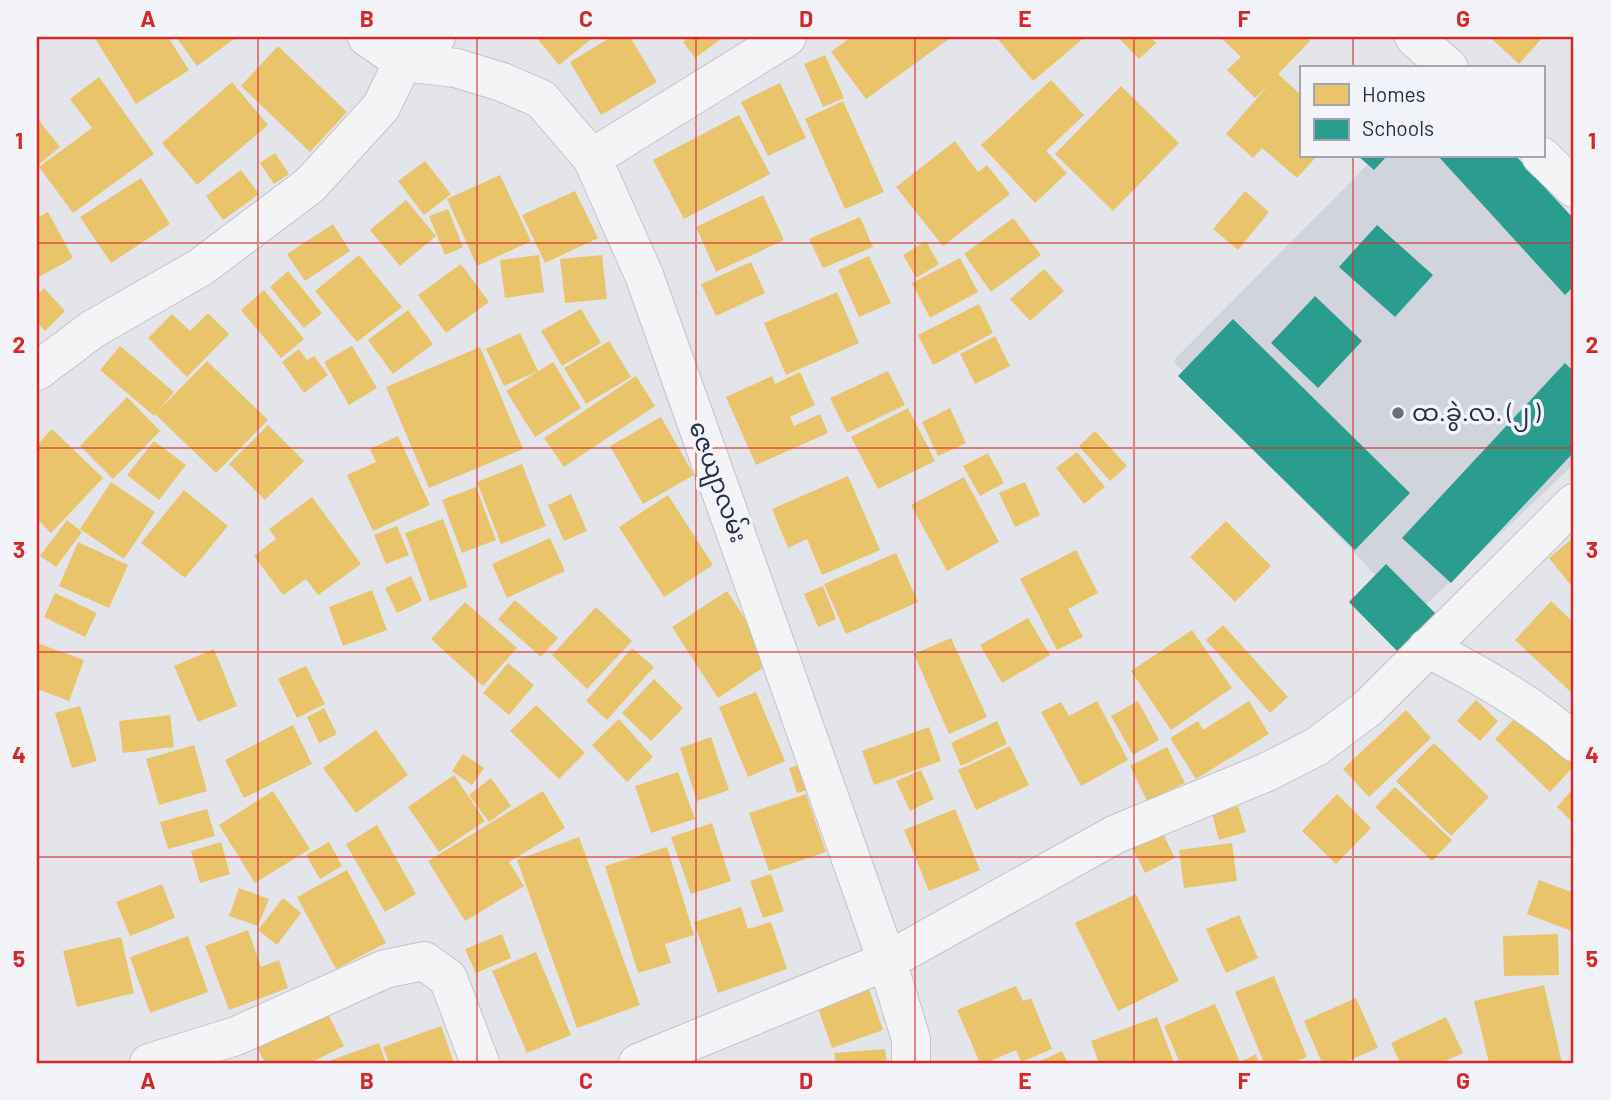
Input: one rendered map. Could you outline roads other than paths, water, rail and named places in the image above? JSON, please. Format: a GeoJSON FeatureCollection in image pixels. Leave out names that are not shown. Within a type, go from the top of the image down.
{"type":"FeatureCollection","features":[{"type":"Feature","properties":{"kind":"street","name":"ဇေယျာလမ်း"},"geometry":{"type":"LineString","coordinates":[[367,37],[403,62],[456,68],[502,82],[541,99],[592,158],[644,275],[887,961],[911,1039],[911,1063]]}},
{"type":"Feature","properties":{"kind":"street"},"geometry":{"type":"LineString","coordinates":[[37,371],[93,329],[201,267],[310,185],[381,107],[403,62],[436,37]]}},
{"type":"Feature","properties":{"kind":"street"},"geometry":{"type":"LineString","coordinates":[[592,158],[787,37]]}},
{"type":"Feature","properties":{"kind":"street"},"geometry":{"type":"LineString","coordinates":[[1414,37],[1447,66]]}},
{"type":"Feature","properties":{"kind":"street"},"geometry":{"type":"LineString","coordinates":[[1543,158],[1574,188]]}},
{"type":"Feature","properties":{"kind":"street"},"geometry":{"type":"LineString","coordinates":[[638,1063],[887,961],[1116,834],[1267,772],[1316,747],[1368,708],[1574,503]]}},
{"type":"Feature","properties":{"kind":"street"},"geometry":{"type":"LineString","coordinates":[[1427,648],[1463,666],[1557,726],[1574,742]]}},
{"type":"Feature","properties":{"kind":"street"},"geometry":{"type":"LineString","coordinates":[[149,1063],[240,1050],[385,969],[424,961],[448,978],[480,1063]]}},
{"type":"Feature","properties":{"kind":"place","name":"ထ.ခွဲ.လ. (၂ )"},"geometry":{"type":"Point","coordinates":[1398,413]}}]}
